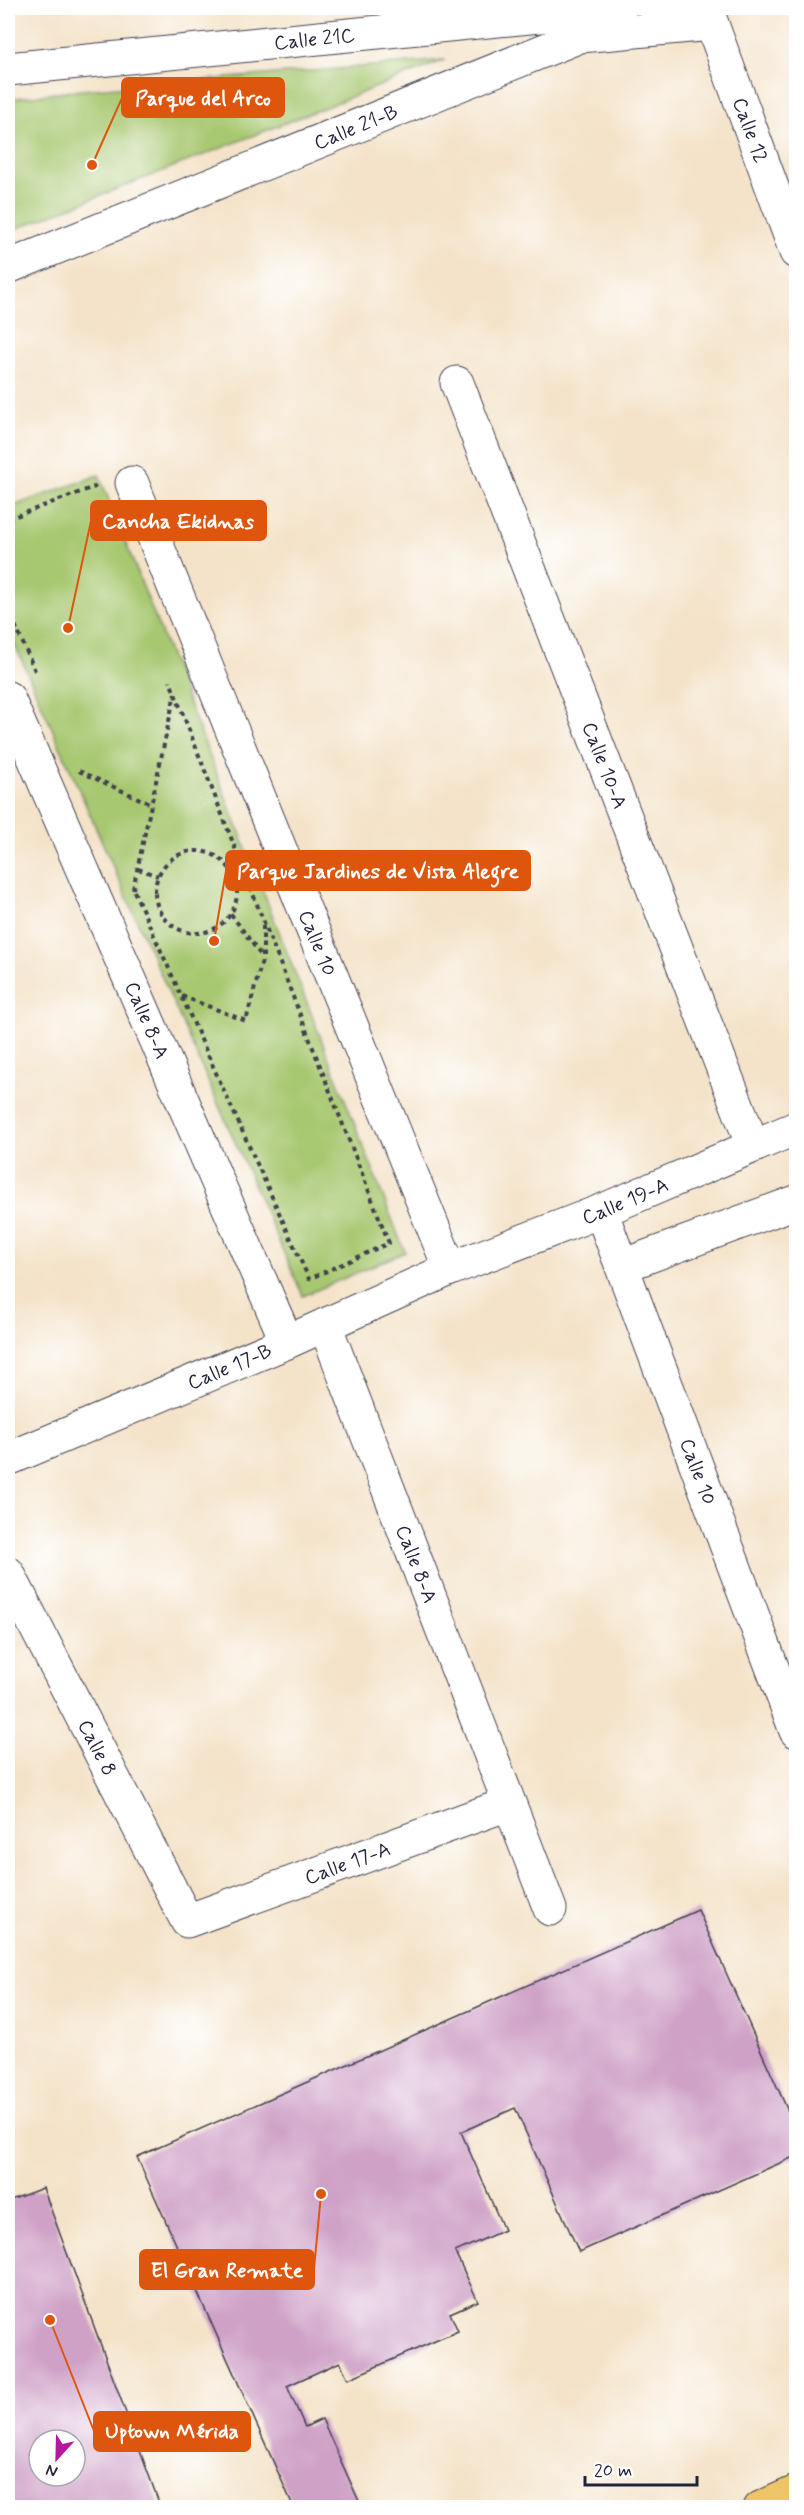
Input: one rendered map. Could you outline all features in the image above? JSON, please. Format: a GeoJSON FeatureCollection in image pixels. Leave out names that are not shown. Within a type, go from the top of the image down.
{"type":"FeatureCollection","features":[{"type":"Feature","properties":{"kind":"main road"},"geometry":{"type":"LineString","coordinates":[[760,2508],[796,2492]]}},
{"type":"Feature","properties":{"kind":"street","name":"Calle 21C"},"geometry":{"type":"LineString","coordinates":[[8,69],[620,8]]}},
{"type":"Feature","properties":{"kind":"street","name":"Calle 12"},"geometry":{"type":"LineString","coordinates":[[709,16],[796,252]]}},
{"type":"Feature","properties":{"kind":"street","name":"Calle 21-B"},"geometry":{"type":"LineString","coordinates":[[8,267],[580,36],[709,16]]}},
{"type":"Feature","properties":{"kind":"street","name":"Calle 10-A"},"geometry":{"type":"LineString","coordinates":[[457,383],[753,1146]]}},
{"type":"Feature","properties":{"kind":"street","name":"Calle 10"},"geometry":{"type":"LineString","coordinates":[[132,483],[450,1269]]}},
{"type":"Feature","properties":{"kind":"street","name":"Calle 8-A"},"geometry":{"type":"LineString","coordinates":[[8,698],[287,1342]]}},
{"type":"Feature","properties":{"kind":"street","name":"Calle 19-A"},"geometry":{"type":"LineString","coordinates":[[450,1269],[601,1211],[796,1128]]}},
{"type":"Feature","properties":{"kind":"street"},"geometry":{"type":"LineString","coordinates":[[622,1266],[796,1202]]}},
{"type":"Feature","properties":{"kind":"street","name":"Calle 10"},"geometry":{"type":"LineString","coordinates":[[601,1211],[796,1731]]}},
{"type":"Feature","properties":{"kind":"street","name":"Calle 17-B"},"geometry":{"type":"LineString","coordinates":[[8,1459],[287,1342],[450,1269]]}},
{"type":"Feature","properties":{"kind":"street","name":"Calle 8-A"},"geometry":{"type":"LineString","coordinates":[[326,1325],[550,1909]]}},
{"type":"Feature","properties":{"kind":"street","name":"Calle 8"},"geometry":{"type":"LineString","coordinates":[[8,1573],[187,1921]]}},
{"type":"Feature","properties":{"kind":"street","name":"Calle 17-A"},"geometry":{"type":"LineString","coordinates":[[187,1921],[508,1804]]}},
{"type":"Feature","properties":{"kind":"path"},"geometry":{"type":"LineString","coordinates":[[8,519],[94,487],[99,498]]}},
{"type":"Feature","properties":{"kind":"path"},"geometry":{"type":"LineString","coordinates":[[8,609],[36,673]]}},
{"type":"Feature","properties":{"kind":"path"},"geometry":{"type":"LineString","coordinates":[[129,879],[309,1279],[389,1243],[166,671]]}},
{"type":"Feature","properties":{"kind":"path"},"geometry":{"type":"LineString","coordinates":[[134,889],[175,693]]}},
{"type":"Feature","properties":{"kind":"path"},"geometry":{"type":"LineString","coordinates":[[75,760],[85,781]]}},
{"type":"Feature","properties":{"kind":"path"},"geometry":{"type":"LineString","coordinates":[[80,770],[152,804]]}},
{"type":"Feature","properties":{"kind":"path"},"geometry":{"type":"LineString","coordinates":[[188,851],[202,851],[215,855],[226,863],[234,874],[237,888],[237,901],[231,914],[211,931],[197,933],[184,931],[172,925],[162,915],[156,903],[154,889],[165,864],[188,851]]}},
{"type":"Feature","properties":{"kind":"path"},"geometry":{"type":"LineString","coordinates":[[138,869],[158,876]]}},
{"type":"Feature","properties":{"kind":"path"},"geometry":{"type":"LineString","coordinates":[[231,914],[263,957]]}},
{"type":"Feature","properties":{"kind":"path"},"geometry":{"type":"LineString","coordinates":[[182,996],[246,1021],[263,957],[264,921]]}},
{"type":"Feature","properties":{"kind":"green space"},"geometry":{"type":"Polygon","coordinates":[[[445,60],[8,232],[8,99],[81,90],[445,60]]]}},
{"type":"Feature","properties":{"kind":"green space"},"geometry":{"type":"Polygon","coordinates":[[[99,475],[405,1252],[303,1296],[8,629],[8,508],[99,475]]]}},
{"type":"Feature","properties":{"kind":"building"},"geometry":{"type":"Polygon","coordinates":[[[698,1910],[796,2129],[796,2156],[579,2252],[515,2108],[461,2132],[504,2230],[455,2252],[478,2301],[450,2313],[458,2331],[348,2379],[340,2362],[287,2386],[305,2427],[322,2419],[362,2508],[294,2508],[137,2157],[698,1910]]]}},
{"type":"Feature","properties":{"kind":"building"},"geometry":{"type":"Polygon","coordinates":[[[43,2188],[161,2508],[8,2508],[8,2201],[43,2188]]]}},
{"type":"Feature","properties":{"kind":"place","name":"Parque del Arco"},"geometry":{"type":"Point","coordinates":[92,165]}},
{"type":"Feature","properties":{"kind":"place","name":"Cancha Ekidnas"},"geometry":{"type":"Point","coordinates":[68,628]}},
{"type":"Feature","properties":{"kind":"place","name":"Parque Jardines de Vista Alegre"},"geometry":{"type":"Point","coordinates":[214,941]}},
{"type":"Feature","properties":{"kind":"place","name":"El Gran Remate"},"geometry":{"type":"Point","coordinates":[321,2194]}},
{"type":"Feature","properties":{"kind":"place","name":"Uptown Mérida"},"geometry":{"type":"Point","coordinates":[50,2320]}}]}
